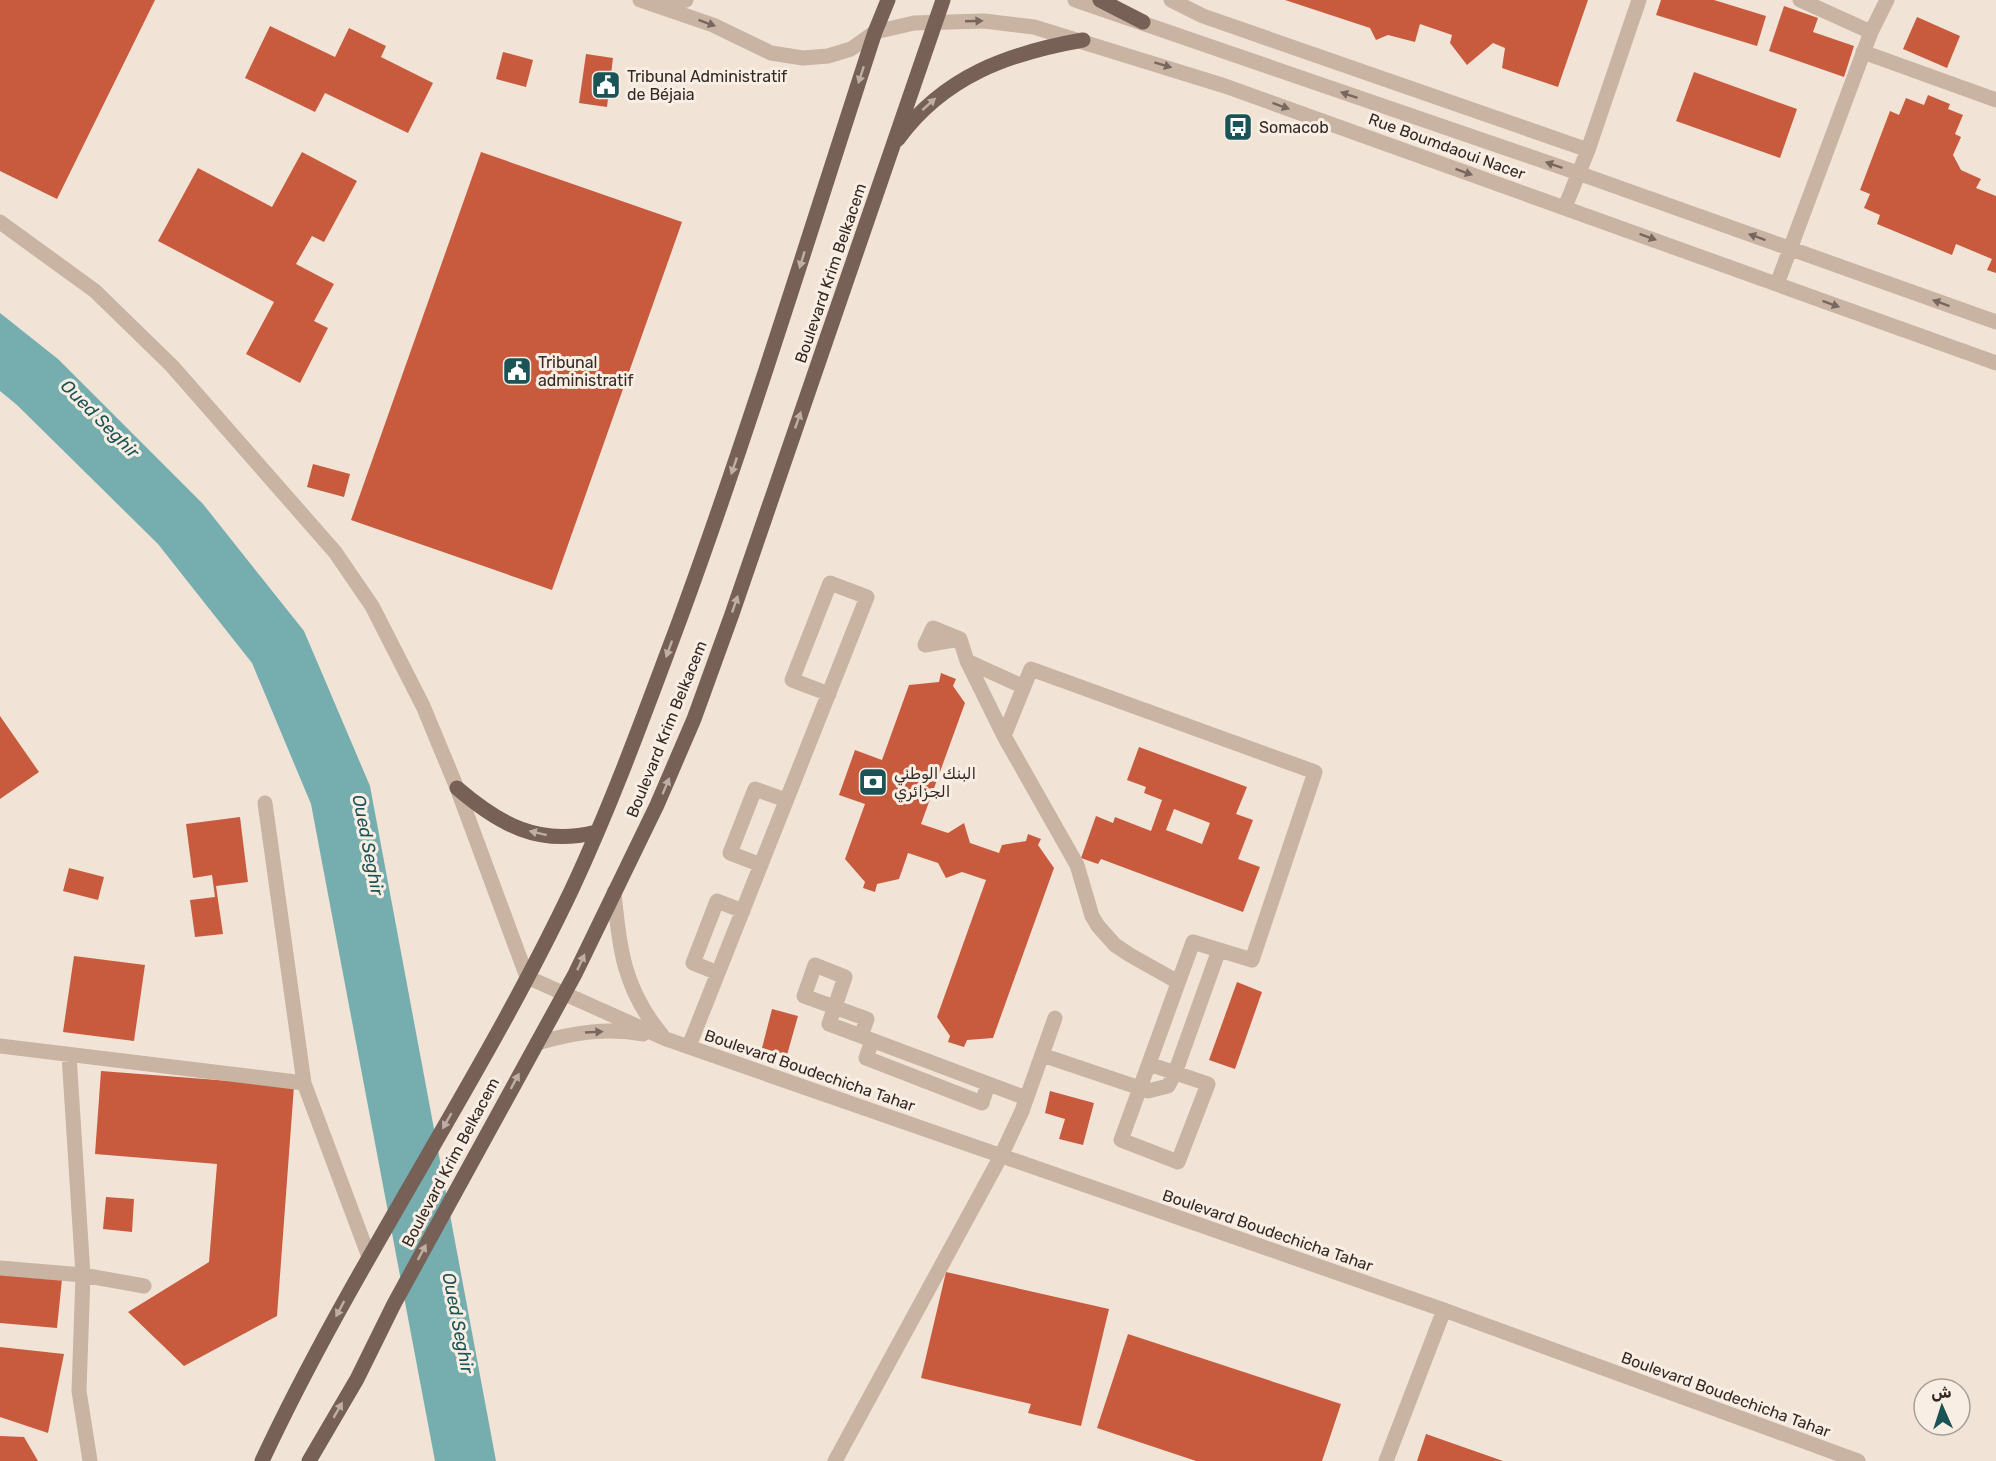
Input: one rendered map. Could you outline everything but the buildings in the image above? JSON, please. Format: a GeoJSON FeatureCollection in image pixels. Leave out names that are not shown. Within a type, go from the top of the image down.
{"type":"FeatureCollection","features":[{"type":"Feature","properties":{"kind":"main road","name":"Boulevard Krim Belkacem"},"geometry":{"type":"LineString","coordinates":[[262,1461],[283,1417],[369,1257],[508,1015],[572,888],[632,751],[716,520],[875,32],[888,0]]}},
{"type":"Feature","properties":{"kind":"main road","name":"Boulevard Krim Belkacem"},"geometry":{"type":"LineString","coordinates":[[309,1461],[357,1379],[394,1304],[564,993],[657,806],[694,719],[942,0]]}},
{"type":"Feature","properties":{"kind":"main road"},"geometry":{"type":"LineString","coordinates":[[1100,0],[1143,22]]}},
{"type":"Feature","properties":{"kind":"main road"},"geometry":{"type":"LineString","coordinates":[[891,149],[921,111],[939,95],[980,69],[1026,51],[1083,40]]}},
{"type":"Feature","properties":{"kind":"main road"},"geometry":{"type":"LineString","coordinates":[[457,788],[487,813],[521,829],[556,838],[576,837],[596,832]]}},
{"type":"Feature","properties":{"kind":"street"},"geometry":{"type":"LineString","coordinates":[[646,2],[686,0]]}},
{"type":"Feature","properties":{"kind":"street","name":"Rue Boumdaoui Nacer"},"geometry":{"type":"LineString","coordinates":[[1075,0],[1578,173],[1996,322]]}},
{"type":"Feature","properties":{"kind":"street"},"geometry":{"type":"LineString","coordinates":[[1171,0],[1203,16],[1588,150]]}},
{"type":"Feature","properties":{"kind":"street"},"geometry":{"type":"LineString","coordinates":[[1565,207],[1588,150],[1639,0]]}},
{"type":"Feature","properties":{"kind":"street"},"geometry":{"type":"LineString","coordinates":[[1800,0],[1871,32]]}},
{"type":"Feature","properties":{"kind":"street"},"geometry":{"type":"LineString","coordinates":[[1777,284],[1863,52],[1887,0]]}},
{"type":"Feature","properties":{"kind":"street"},"geometry":{"type":"LineString","coordinates":[[646,2],[713,25],[771,53],[803,58],[828,56],[851,49],[875,32]]}},
{"type":"Feature","properties":{"kind":"street","name":"Rue Boumdaoui Nacer"},"geometry":{"type":"LineString","coordinates":[[875,32],[914,22],[994,22],[1034,27],[1083,40],[1226,86],[1996,363]]}},
{"type":"Feature","properties":{"kind":"street"},"geometry":{"type":"LineString","coordinates":[[1863,52],[1996,99]]}},
{"type":"Feature","properties":{"kind":"street"},"geometry":{"type":"LineString","coordinates":[[0,222],[95,291],[172,366],[334,552],[372,606],[404,665],[457,788],[526,978]]}},
{"type":"Feature","properties":{"kind":"street"},"geometry":{"type":"LineString","coordinates":[[689,1046],[786,800],[829,694],[867,597],[830,583],[792,680],[829,694]]}},
{"type":"Feature","properties":{"kind":"street"},"geometry":{"type":"LineString","coordinates":[[960,639],[967,661],[1004,736],[1077,865],[1092,916],[1098,926],[1122,950],[1178,982]]}},
{"type":"Feature","properties":{"kind":"street"},"geometry":{"type":"LineString","coordinates":[[967,661],[1024,687]]}},
{"type":"Feature","properties":{"kind":"street"},"geometry":{"type":"LineString","coordinates":[[1004,736],[1031,669],[1315,772],[1252,960],[1192,942],[1121,1140],[1178,1162],[1208,1084],[1149,1064]]}},
{"type":"Feature","properties":{"kind":"street"},"geometry":{"type":"LineString","coordinates":[[761,865],[730,853],[755,789],[786,800]]}},
{"type":"Feature","properties":{"kind":"street"},"geometry":{"type":"LineString","coordinates":[[265,803],[304,1083],[369,1257]]}},
{"type":"Feature","properties":{"kind":"street"},"geometry":{"type":"LineString","coordinates":[[614,892],[618,942],[626,974],[646,1016],[666,1039]]}},
{"type":"Feature","properties":{"kind":"street"},"geometry":{"type":"LineString","coordinates":[[718,973],[693,963],[717,901],[743,911]]}},
{"type":"Feature","properties":{"kind":"street"},"geometry":{"type":"LineString","coordinates":[[1042,1055],[1148,1091],[1168,1086],[1175,1073],[1219,950]]}},
{"type":"Feature","properties":{"kind":"street","name":"Boulevard Boudechicha Tahar"},"geometry":{"type":"LineString","coordinates":[[526,978],[666,1039],[1444,1310],[1858,1461]]}},
{"type":"Feature","properties":{"kind":"street"},"geometry":{"type":"LineString","coordinates":[[834,1006],[867,1019],[866,1058],[982,1103],[988,1084],[1026,1098]]}},
{"type":"Feature","properties":{"kind":"street"},"geometry":{"type":"LineString","coordinates":[[835,1461],[1001,1156],[1026,1098],[1055,1018]]}},
{"type":"Feature","properties":{"kind":"street","name":"Boulevard Boudechicha Tahar"},"geometry":{"type":"LineString","coordinates":[[534,1046],[562,1035],[614,1031],[666,1039]]}},
{"type":"Feature","properties":{"kind":"street"},"geometry":{"type":"LineString","coordinates":[[0,1046],[304,1083]]}},
{"type":"Feature","properties":{"kind":"street"},"geometry":{"type":"LineString","coordinates":[[69,1055],[83,1275],[79,1391],[90,1461]]}},
{"type":"Feature","properties":{"kind":"street"},"geometry":{"type":"LineString","coordinates":[[0,1268],[83,1275],[144,1286]]}},
{"type":"Feature","properties":{"kind":"street"},"geometry":{"type":"LineString","coordinates":[[1386,1461],[1444,1310]]}},
{"type":"Feature","properties":{"kind":"water","name":"Oued Seghir"},"geometry":{"type":"Polygon","coordinates":[[[0,313],[58,359],[203,504],[304,631],[370,786],[496,1461],[435,1461],[311,804],[252,663],[158,544],[0,391],[0,313]]]}},
{"type":"Feature","properties":{"kind":"place","name":"Tribunal Administratif de Béjaia"},"geometry":{"type":"Point","coordinates":[606,85]}},
{"type":"Feature","properties":{"kind":"place","name":"Somacob"},"geometry":{"type":"Point","coordinates":[1238,127]}},
{"type":"Feature","properties":{"kind":"place","name":"Tribunal administratif"},"geometry":{"type":"Point","coordinates":[517,371]}},
{"type":"Feature","properties":{"kind":"place","name":"البنك الوطني الجزائري"},"geometry":{"type":"Point","coordinates":[873,782]}}]}
